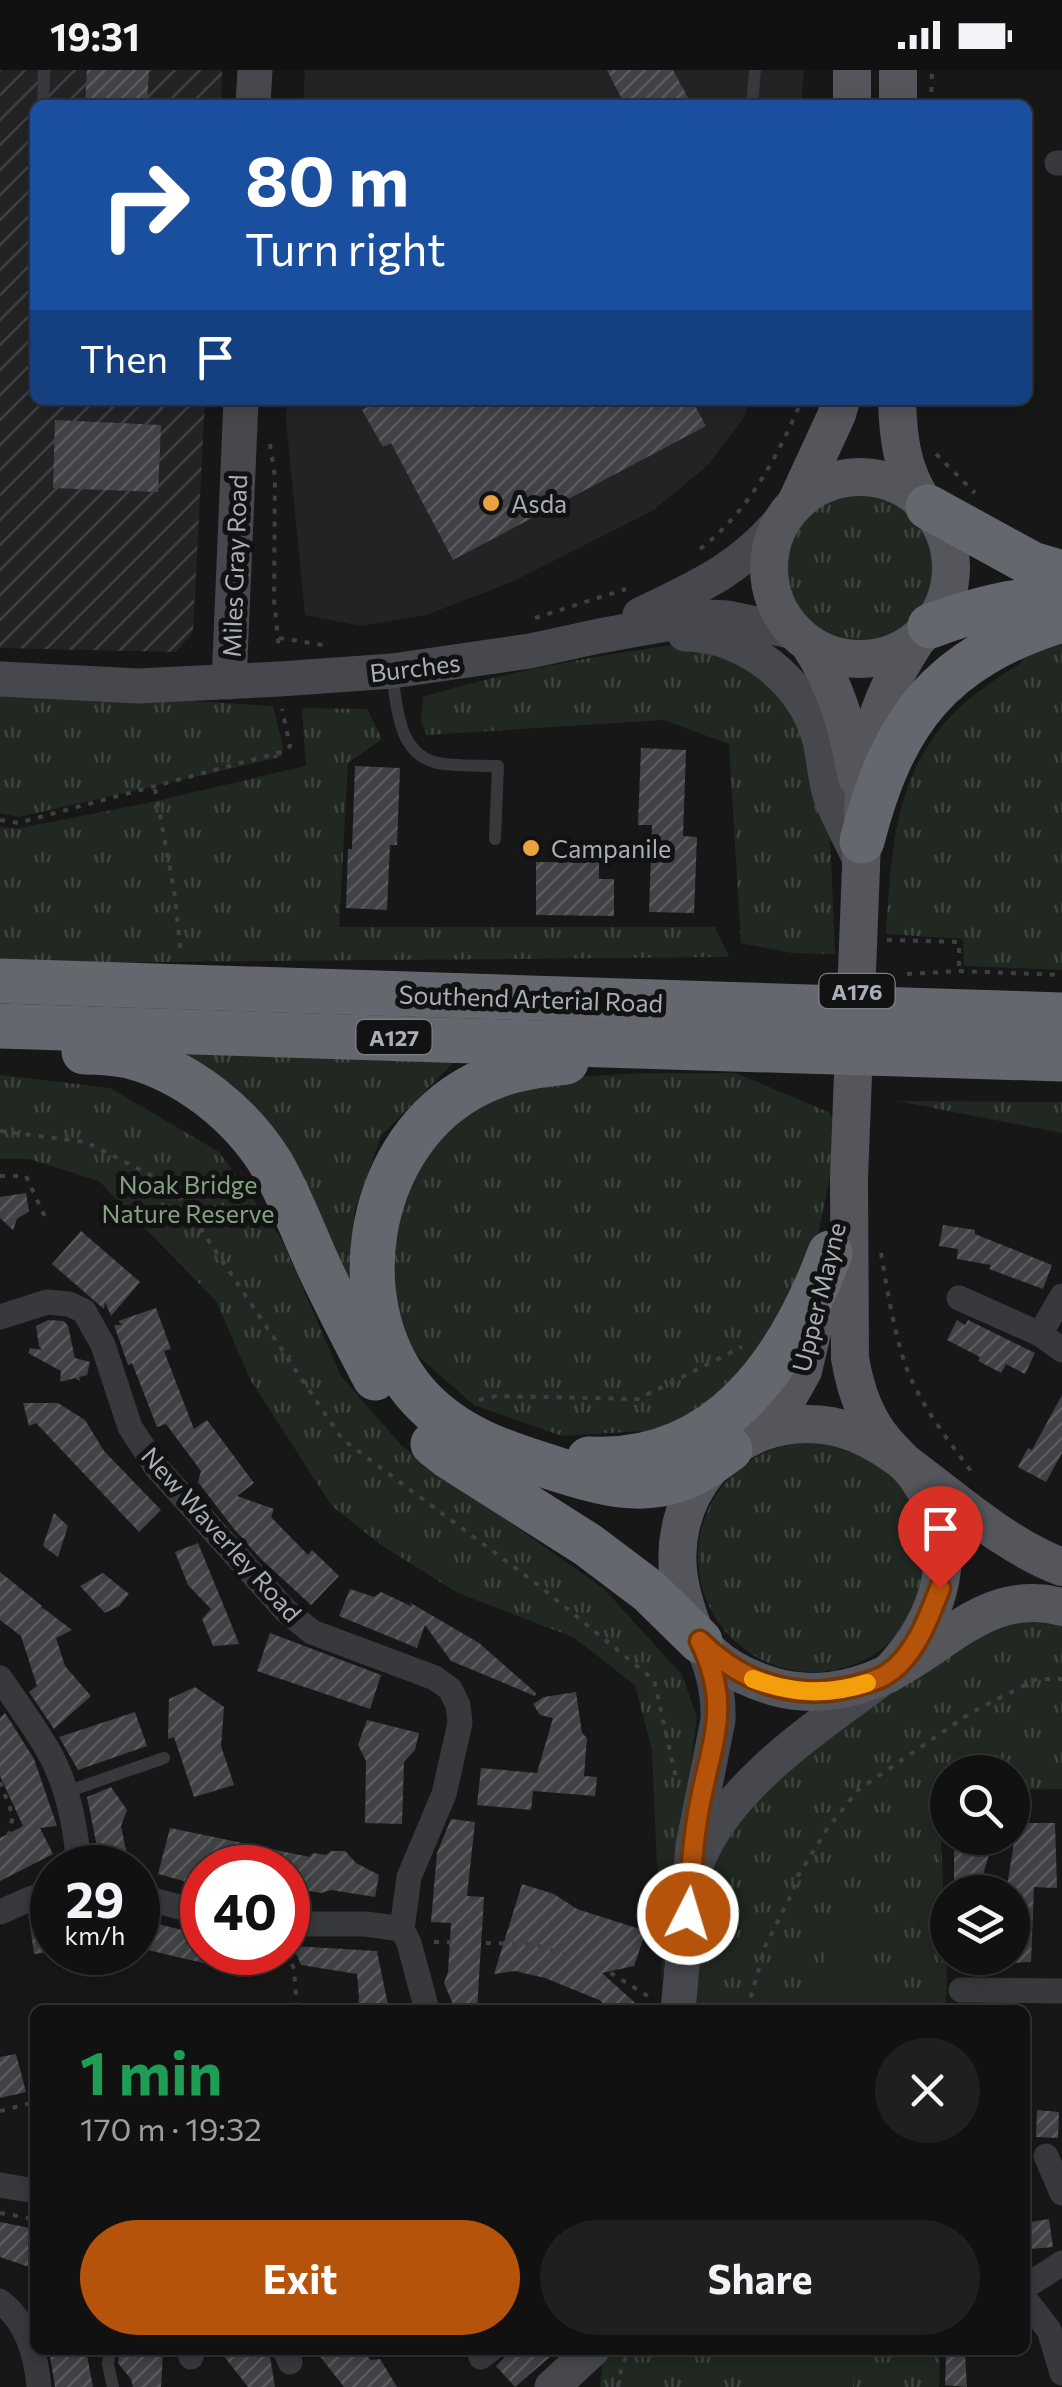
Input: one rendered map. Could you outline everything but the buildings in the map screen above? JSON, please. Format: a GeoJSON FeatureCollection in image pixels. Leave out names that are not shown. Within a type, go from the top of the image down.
{"type":"FeatureCollection","features":[{"type":"Feature","properties":{"kind":"highway"},"geometry":{"type":"LineString","coordinates":[[926,505],[1018,558],[1062,572]]}},
{"type":"Feature","properties":{"kind":"highway"},"geometry":{"type":"LineString","coordinates":[[924,633],[992,606],[1062,598]]}},
{"type":"Feature","properties":{"kind":"highway"},"geometry":{"type":"LineString","coordinates":[[862,836],[892,752],[932,694],[976,658],[1019,635],[1062,620]]}},
{"type":"Feature","properties":{"kind":"highway","name":"Southend Arterial Road"},"geometry":{"type":"LineString","coordinates":[[0,981],[787,1006],[914,993],[1062,1015]]}},
{"type":"Feature","properties":{"kind":"highway","name":"A127"},"geometry":{"type":"LineString","coordinates":[[914,993],[1062,998]]}},
{"type":"Feature","properties":{"kind":"highway","name":"Southend Arterial Road"},"geometry":{"type":"LineString","coordinates":[[0,1026],[1062,1059]]}},
{"type":"Feature","properties":{"kind":"highway"},"geometry":{"type":"LineString","coordinates":[[0,1047],[130,1056],[184,1078],[218,1103],[255,1140],[272,1164],[385,1396],[408,1423],[448,1456],[588,1545],[650,1591],[700,1641]]}},
{"type":"Feature","properties":{"kind":"highway","name":"A127"},"geometry":{"type":"LineString","coordinates":[[730,1449],[676,1482],[632,1488],[595,1481],[507,1453],[466,1434],[418,1396],[394,1356],[376,1306],[372,1277],[376,1221],[402,1155],[445,1105],[466,1090],[515,1068],[570,1061],[780,1052]]}},
{"type":"Feature","properties":{"kind":"highway","name":"A127"},"geometry":{"type":"LineString","coordinates":[[394,1356],[410,1377],[445,1408],[525,1445],[590,1459],[618,1460],[662,1451],[708,1427],[758,1384],[814,1298],[830,1253]]}},
{"type":"Feature","properties":{"kind":"main road"},"geometry":{"type":"LineString","coordinates":[[852,70],[852,100]]}},
{"type":"Feature","properties":{"kind":"main road"},"geometry":{"type":"LineString","coordinates":[[898,70],[898,100]]}},
{"type":"Feature","properties":{"kind":"main road"},"geometry":{"type":"LineString","coordinates":[[840,405],[774,536],[768,569],[775,603],[802,638],[830,654],[852,659],[897,652],[924,633],[948,593],[952,569],[948,545],[939,522],[916,491],[905,466],[897,405]]}},
{"type":"Feature","properties":{"kind":"main road"},"geometry":{"type":"LineString","coordinates":[[790,510],[811,490],[834,480],[860,476],[887,480],[926,505]]}},
{"type":"Feature","properties":{"kind":"main road","name":"Upper Mayne"},"geometry":{"type":"LineString","coordinates":[[906,1463],[870,1421],[854,1381],[850,1358],[849,1178],[865,764],[887,689],[924,633]]}},
{"type":"Feature","properties":{"kind":"main road","name":"Upper Mayne"},"geometry":{"type":"LineString","coordinates":[[802,638],[819,660],[840,704],[862,836]]}},
{"type":"Feature","properties":{"kind":"main road","name":"Upper Mayne"},"geometry":{"type":"LineString","coordinates":[[730,1449],[786,1401],[803,1371],[849,1178]]}},
{"type":"Feature","properties":{"kind":"main road"},"geometry":{"type":"LineString","coordinates":[[888,1674],[910,1650],[940,1588],[943,1543],[938,1516],[918,1479],[889,1450],[852,1431],[810,1424],[772,1429],[730,1449],[698,1481],[687,1502],[677,1543],[678,1579],[689,1619],[700,1641],[716,1657],[753,1680],[795,1691],[842,1690],[888,1674],[970,1621],[1004,1606],[1030,1601],[1062,1606]]}},
{"type":"Feature","properties":{"kind":"main road","name":"A176"},"geometry":{"type":"LineString","coordinates":[[906,1463],[1014,1544],[1062,1567]]}},
{"type":"Feature","properties":{"kind":"street"},"geometry":{"type":"LineString","coordinates":[[254,100],[255,70]]}},
{"type":"Feature","properties":{"kind":"street","name":"Miles Gray Road"},"geometry":{"type":"LineString","coordinates":[[0,679],[138,686],[229,682],[241,405]]}},
{"type":"Feature","properties":{"kind":"street","name":"Burches"},"geometry":{"type":"LineString","coordinates":[[599,636],[721,574],[752,551],[790,510]]}},
{"type":"Feature","properties":{"kind":"street","name":"Burches"},"geometry":{"type":"LineString","coordinates":[[229,682],[392,671],[530,651],[705,617],[728,618],[802,638]]}},
{"type":"Feature","properties":{"kind":"street"},"geometry":{"type":"LineString","coordinates":[[599,636],[693,634],[717,638],[759,657],[799,694],[820,739],[830,792],[862,836]]}},
{"type":"Feature","properties":{"kind":"street"},"geometry":{"type":"LineString","coordinates":[[1040,1334],[1062,1296]]}},
{"type":"Feature","properties":{"kind":"street"},"geometry":{"type":"LineString","coordinates":[[958,1298],[1040,1334],[1062,1350]]}},
{"type":"Feature","properties":{"kind":"street","name":"New Waverley Road"},"geometry":{"type":"LineString","coordinates":[[0,1317],[47,1302],[69,1304],[84,1311],[103,1345],[130,1428],[156,1467],[286,1611],[312,1632],[434,1678],[450,1689],[458,1705],[460,1723],[444,1794],[409,1877],[406,1936]]}},
{"type":"Feature","properties":{"kind":"street"},"geometry":{"type":"LineString","coordinates":[[668,2005],[699,1808],[718,1720],[714,1676],[700,1641]]}},
{"type":"Feature","properties":{"kind":"street"},"geometry":{"type":"LineString","coordinates":[[691,1876],[714,1830],[746,1790],[888,1674]]}},
{"type":"Feature","properties":{"kind":"street"},"geometry":{"type":"LineString","coordinates":[[0,1678],[46,1747],[66,1792],[77,1845]]}},
{"type":"Feature","properties":{"kind":"street"},"geometry":{"type":"LineString","coordinates":[[0,1912],[30,1900]]}},
{"type":"Feature","properties":{"kind":"street"},"geometry":{"type":"LineString","coordinates":[[310,1924],[366,1924],[406,1936],[426,2005]]}},
{"type":"Feature","properties":{"kind":"street"},"geometry":{"type":"LineString","coordinates":[[961,1990],[1062,1991]]}},
{"type":"Feature","properties":{"kind":"street"},"geometry":{"type":"LineString","coordinates":[[1046,2156],[1062,2193]]}},
{"type":"Feature","properties":{"kind":"street"},"geometry":{"type":"LineString","coordinates":[[0,2185],[30,2190]]}},
{"type":"Feature","properties":{"kind":"street"},"geometry":{"type":"LineString","coordinates":[[1030,2284],[1062,2263]]}},
{"type":"Feature","properties":{"kind":"street"},"geometry":{"type":"LineString","coordinates":[[0,2301],[24,2329],[30,2344]]}},
{"type":"Feature","properties":{"kind":"street"},"geometry":{"type":"LineString","coordinates":[[1030,2305],[1049,2330],[1062,2373]]}},
{"type":"Feature","properties":{"kind":"street"},"geometry":{"type":"LineString","coordinates":[[35,2355],[39,2387]]}},
{"type":"Feature","properties":{"kind":"street"},"geometry":{"type":"LineString","coordinates":[[560,2384],[587,2355]]}},
{"type":"Feature","properties":{"kind":"lane"},"geometry":{"type":"LineString","coordinates":[[43,100],[44,70]]}},
{"type":"Feature","properties":{"kind":"lane"},"geometry":{"type":"LineString","coordinates":[[752,100],[755,70]]}},
{"type":"Feature","properties":{"kind":"lane"},"geometry":{"type":"LineString","coordinates":[[392,671],[404,736],[418,753],[434,762],[498,766],[495,839]]}},
{"type":"Feature","properties":{"kind":"lane"},"geometry":{"type":"LineString","coordinates":[[66,1792],[164,1758]]}},
{"type":"Feature","properties":{"kind":"lane"},"geometry":{"type":"LineString","coordinates":[[109,2355],[113,2387]]}},
{"type":"Feature","properties":{"kind":"path"},"geometry":{"type":"LineString","coordinates":[[930,100],[932,70]]}},
{"type":"Feature","properties":{"kind":"path"},"geometry":{"type":"LineString","coordinates":[[687,558],[736,517],[778,454],[800,405]]}},
{"type":"Feature","properties":{"kind":"path"},"geometry":{"type":"LineString","coordinates":[[0,820],[18,823],[285,751],[290,746],[282,714],[274,600],[275,477],[268,429]]}},
{"type":"Feature","properties":{"kind":"path"},"geometry":{"type":"LineString","coordinates":[[537,618],[636,586]]}},
{"type":"Feature","properties":{"kind":"path"},"geometry":{"type":"LineString","coordinates":[[279,638],[329,646]]}},
{"type":"Feature","properties":{"kind":"path"},"geometry":{"type":"LineString","coordinates":[[154,788],[174,890],[182,958]]}},
{"type":"Feature","properties":{"kind":"path"},"geometry":{"type":"LineString","coordinates":[[884,940],[959,942],[958,971]]}},
{"type":"Feature","properties":{"kind":"path"},"geometry":{"type":"LineString","coordinates":[[914,993],[958,971],[1062,975]]}},
{"type":"Feature","properties":{"kind":"path"},"geometry":{"type":"LineString","coordinates":[[0,1131],[86,1142],[172,1186],[342,1439],[537,1584],[654,1680],[676,1776]]}},
{"type":"Feature","properties":{"kind":"path"},"geometry":{"type":"LineString","coordinates":[[0,1176],[26,1176],[45,1217]]}},
{"type":"Feature","properties":{"kind":"path"},"geometry":{"type":"LineString","coordinates":[[880,1250],[905,1363],[932,1419],[978,1480]]}},
{"type":"Feature","properties":{"kind":"path"},"geometry":{"type":"LineString","coordinates":[[445,1408],[496,1396],[638,1399],[742,1347]]}},
{"type":"Feature","properties":{"kind":"path"},"geometry":{"type":"LineString","coordinates":[[748,2005],[765,1948],[798,1876],[827,1828],[858,1790],[972,1712],[1037,1679],[1062,1679]]}},
{"type":"Feature","properties":{"kind":"path"},"geometry":{"type":"LineString","coordinates":[[0,1782],[13,1816],[8,1834],[0,1838]]}},
{"type":"Feature","properties":{"kind":"path"},"geometry":{"type":"LineString","coordinates":[[406,1936],[532,1944],[596,1964],[666,2005]]}},
{"type":"Feature","properties":{"kind":"path"},"geometry":{"type":"LineString","coordinates":[[294,1975],[297,2005]]}},
{"type":"Feature","properties":{"kind":"path"},"geometry":{"type":"LineString","coordinates":[[0,2111],[30,2103]]}},
{"type":"Feature","properties":{"kind":"path"},"geometry":{"type":"LineString","coordinates":[[0,2213],[30,2218]]}},
{"type":"Feature","properties":{"kind":"path"},"geometry":{"type":"LineString","coordinates":[[618,2387],[628,2355]]}},
{"type":"Feature","properties":{"kind":"shaded area"},"geometry":{"type":"Polygon","coordinates":[[[0,70],[222,70],[221,100],[30,100],[30,405],[205,405],[193,632],[176,652],[0,648],[0,70]]]}},
{"type":"Feature","properties":{"kind":"shaded area"},"geometry":{"type":"Polygon","coordinates":[[[305,70],[804,70],[801,100],[303,100],[305,70]]]}},
{"type":"Feature","properties":{"kind":"shaded area"},"geometry":{"type":"Polygon","coordinates":[[[287,405],[749,405],[743,419],[707,466],[654,510],[512,582],[426,615],[360,626],[305,615],[287,405]]]}},
{"type":"Feature","properties":{"kind":"green space"},"geometry":{"type":"Polygon","coordinates":[[[860,492],[889,498],[913,514],[929,538],[935,567],[929,596],[913,620],[889,636],[860,642],[831,636],[807,620],[791,596],[785,567],[791,538],[807,514],[831,498],[860,492]]]}},
{"type":"Feature","properties":{"kind":"green space"},"geometry":{"type":"Polygon","coordinates":[[[1062,639],[1062,970],[964,966],[963,939],[886,934],[894,841],[909,784],[921,757],[960,707],[1022,662],[1019,654],[1062,639]]]}},
{"type":"Feature","properties":{"kind":"green space"},"geometry":{"type":"Polygon","coordinates":[[[672,645],[747,663],[802,721],[830,834],[835,954],[792,953],[741,943],[729,744],[664,720],[427,735],[421,721],[423,697],[547,666],[672,645]]]}},
{"type":"Feature","properties":{"kind":"green space"},"geometry":{"type":"Polygon","coordinates":[[[0,689],[273,706],[283,747],[281,757],[19,817],[0,813],[0,689]]]}},
{"type":"Feature","properties":{"kind":"green space"},"geometry":{"type":"Polygon","coordinates":[[[302,708],[367,709],[382,739],[348,763],[339,927],[715,927],[729,957],[0,961],[0,826],[15,829],[143,804],[306,766],[302,708]]]}},
{"type":"Feature","properties":{"kind":"green space"},"geometry":{"type":"Polygon","coordinates":[[[157,1031],[459,1057],[381,1136],[354,1214],[353,1295],[157,1031]]]}},
{"type":"Feature","properties":{"kind":"green space"},"geometry":{"type":"Polygon","coordinates":[[[642,1073],[736,1073],[828,1112],[840,1127],[813,1259],[761,1363],[674,1429],[562,1436],[474,1405],[409,1348],[380,1275],[406,1164],[506,1081],[642,1073]]]}},
{"type":"Feature","properties":{"kind":"green space","name":"Noak Bridge Nature Reserve"},"geometry":{"type":"Polygon","coordinates":[[[0,1075],[110,1088],[219,1152],[282,1240],[341,1376],[402,1446],[604,1589],[682,1675],[697,1717],[662,1982],[652,1750],[635,1685],[573,1637],[458,1593],[381,1545],[332,1506],[251,1381],[216,1301],[99,1181],[29,1159],[0,1159],[0,1075]]]}},
{"type":"Feature","properties":{"kind":"green space"},"geometry":{"type":"Polygon","coordinates":[[[897,1101],[1062,1102],[1062,1133],[897,1101]]]}},
{"type":"Feature","properties":{"kind":"green space"},"geometry":{"type":"Polygon","coordinates":[[[813,1442],[857,1451],[894,1476],[919,1513],[928,1557],[919,1601],[894,1638],[857,1663],[813,1672],[769,1663],[732,1638],[707,1601],[698,1557],[707,1513],[732,1476],[769,1451],[813,1442]]]}},
{"type":"Feature","properties":{"kind":"green space"},"geometry":{"type":"Polygon","coordinates":[[[1062,1619],[1062,1789],[1030,1790],[1030,1755],[930,1755],[930,1855],[942,1855],[943,1875],[930,1875],[930,1975],[947,1975],[946,2005],[693,2005],[707,1881],[727,1835],[762,1791],[857,1717],[991,1624],[1062,1619]]]}},
{"type":"Feature","properties":{"kind":"green space"},"geometry":{"type":"Polygon","coordinates":[[[867,1904],[873,2005],[818,2005],[836,1907],[867,1904]]]}},
{"type":"Feature","properties":{"kind":"green space"},"geometry":{"type":"Polygon","coordinates":[[[608,2355],[940,2355],[939,2387],[600,2387],[602,2366],[608,2355]]]}},
{"type":"Feature","properties":{"kind":"green space"},"geometry":{"type":"Polygon","coordinates":[[[753,2355],[856,2355],[853,2387],[747,2387],[753,2355]]]}},
{"type":"Feature","properties":{"kind":"slow traffic"},"geometry":{"type":"LineString","coordinates":[[753,1679],[795,1691],[818,1692],[867,1683]]}},
{"type":"Feature","properties":{"kind":"place","name":"Asda"},"geometry":{"type":"Point","coordinates":[491,503]}},
{"type":"Feature","properties":{"kind":"place","name":"Campanile"},"geometry":{"type":"Point","coordinates":[531,848]}},
{"type":"Feature","properties":{"kind":"route"},"geometry":{"type":"LineString","coordinates":[[688,1914],[693,1846],[719,1702],[700,1641],[716,1657],[753,1680],[795,1691],[842,1690],[888,1674],[916,1641],[940,1588]]}}]}
